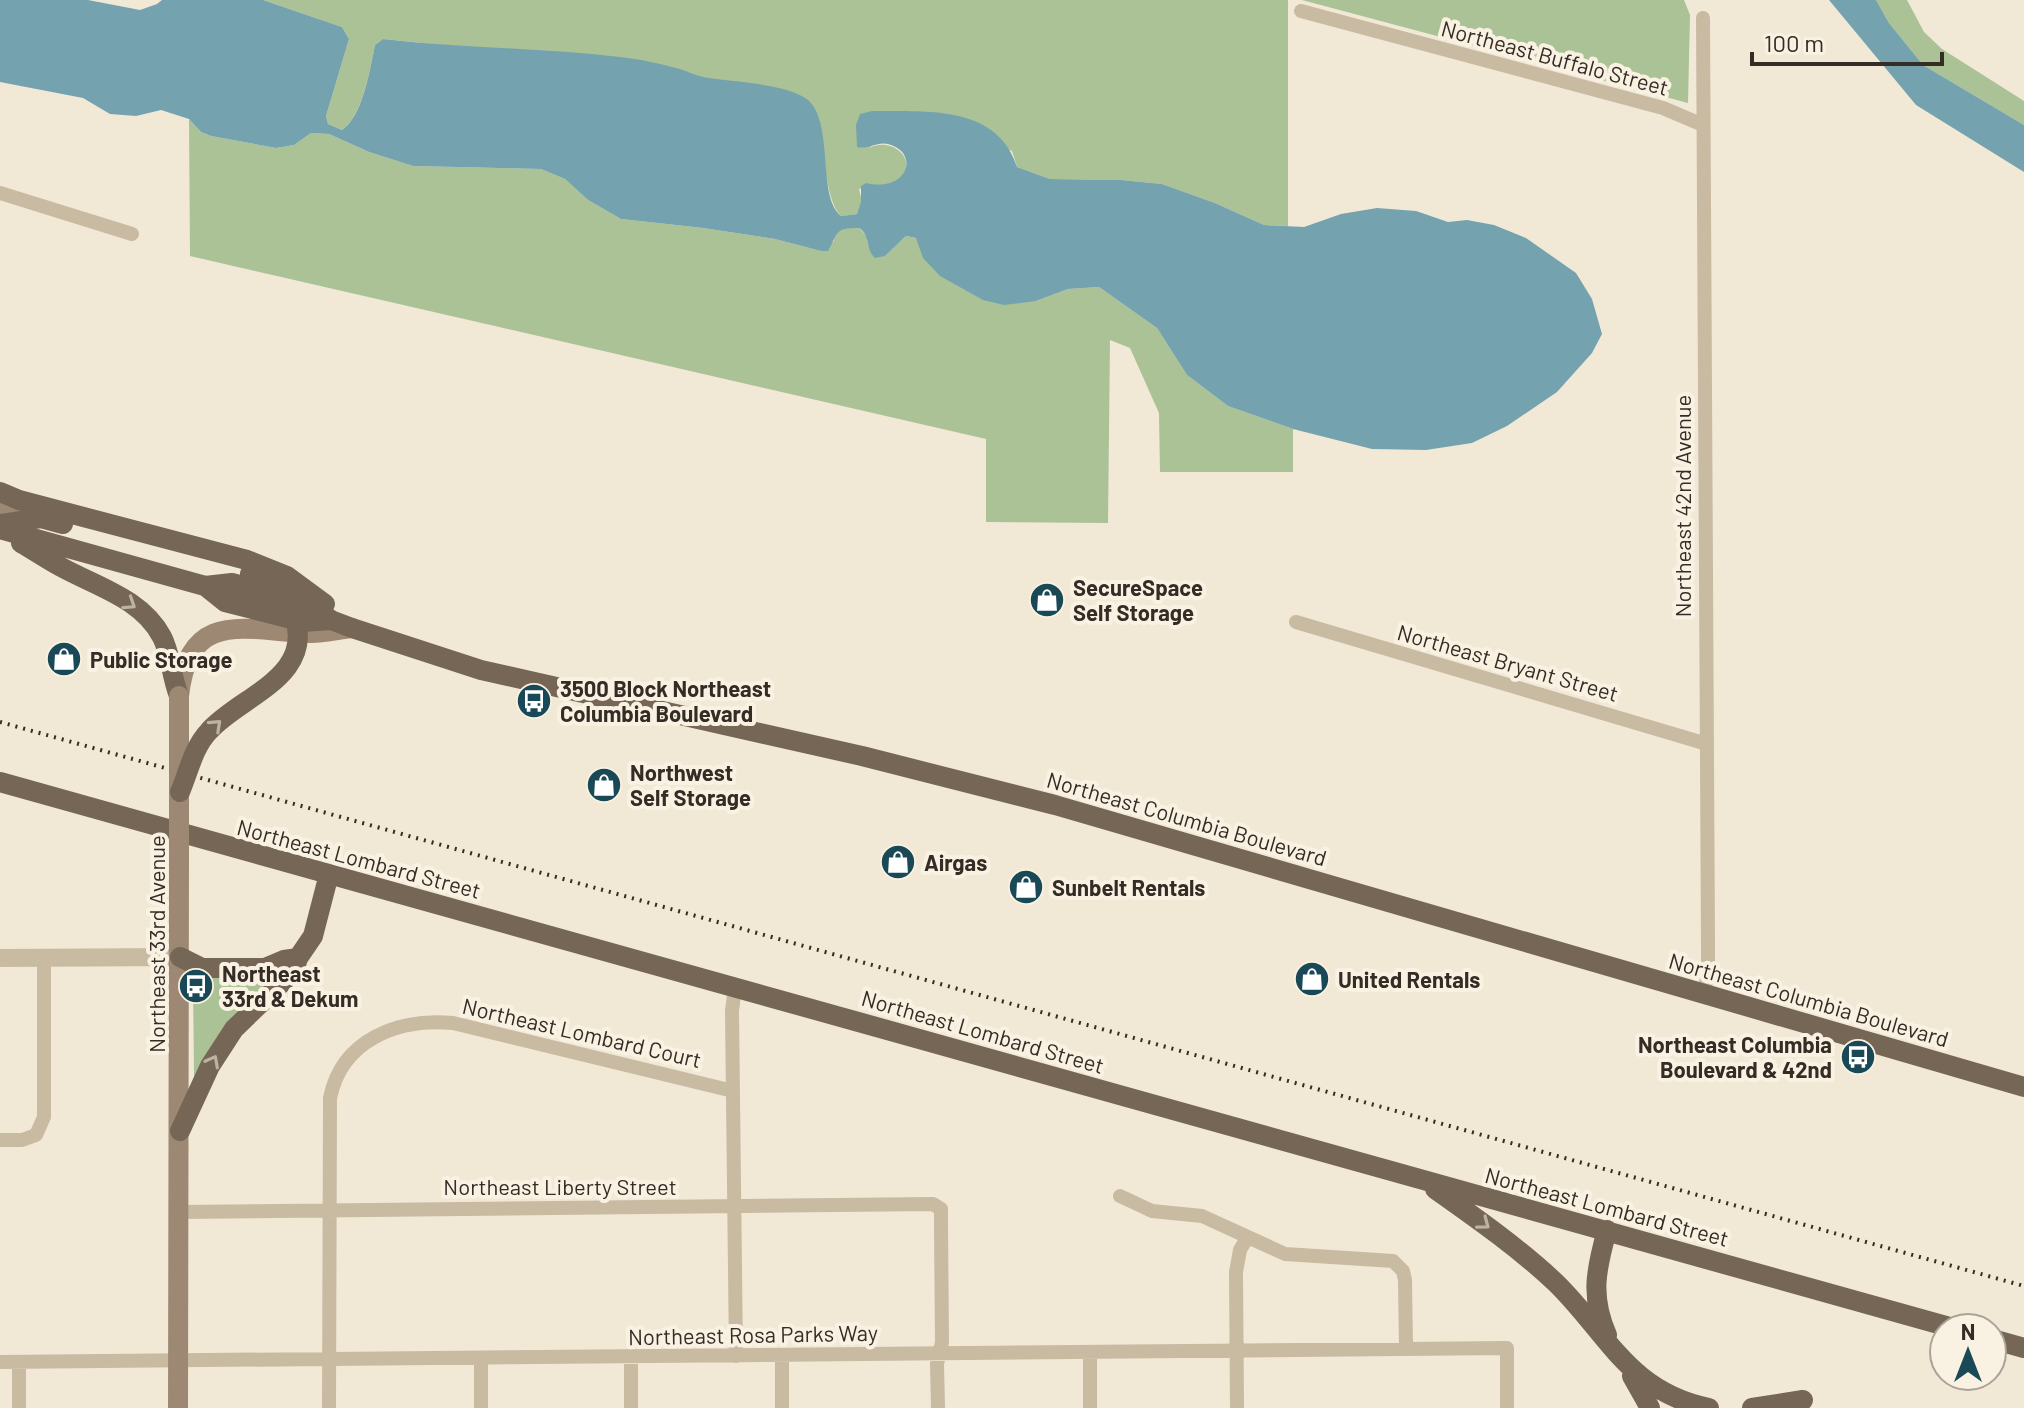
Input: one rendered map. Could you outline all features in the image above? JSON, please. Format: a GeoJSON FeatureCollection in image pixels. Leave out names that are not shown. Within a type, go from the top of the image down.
{"type":"FeatureCollection","features":[{"type":"Feature","properties":{"kind":"main road"},"geometry":{"type":"LineString","coordinates":[[0,492],[19,500],[264,566],[287,576],[314,594],[352,628]]}},
{"type":"Feature","properties":{"kind":"main road"},"geometry":{"type":"LineString","coordinates":[[0,504],[41,518],[250,574],[285,597],[296,623],[297,636],[290,661],[276,680],[208,732],[195,751],[180,792]]}},
{"type":"Feature","properties":{"kind":"main road"},"geometry":{"type":"LineString","coordinates":[[0,528],[41,518]]}},
{"type":"Feature","properties":{"kind":"main road"},"geometry":{"type":"LineString","coordinates":[[0,528],[65,569],[128,601],[146,615],[165,643],[171,677],[179,696]]}},
{"type":"Feature","properties":{"kind":"main road","name":"Northeast Columbia Boulevard"},"geometry":{"type":"LineString","coordinates":[[0,528],[205,586],[225,602],[303,622],[331,620],[481,670],[862,756],[1055,805],[2024,1087]]}},
{"type":"Feature","properties":{"kind":"main road","name":"Northeast 33rd Avenue"},"geometry":{"type":"LineString","coordinates":[[178,1408],[179,696],[183,673],[194,649],[209,634],[229,628],[302,633],[352,628]]}},
{"type":"Feature","properties":{"kind":"main road","name":"Northeast Lombard Street"},"geometry":{"type":"LineString","coordinates":[[0,782],[1928,1321]]}},
{"type":"Feature","properties":{"kind":"main road"},"geometry":{"type":"LineString","coordinates":[[180,1131],[222,1045],[245,1017],[294,971],[298,958],[313,936],[329,874]]}},
{"type":"Feature","properties":{"kind":"main road"},"geometry":{"type":"LineString","coordinates":[[180,957],[202,968],[242,969],[265,968],[298,958]]}},
{"type":"Feature","properties":{"kind":"main road"},"geometry":{"type":"LineString","coordinates":[[1421,1179],[1497,1233],[1556,1283],[1621,1359],[1652,1386],[1680,1400],[1709,1408]]}},
{"type":"Feature","properties":{"kind":"main road"},"geometry":{"type":"LineString","coordinates":[[1607,1230],[1597,1269],[1596,1299],[1606,1331],[1650,1408]]}},
{"type":"Feature","properties":{"kind":"main road"},"geometry":{"type":"LineString","coordinates":[[1752,1408],[1800,1404]]}},
{"type":"Feature","properties":{"kind":"street","name":"Northeast Buffalo Street"},"geometry":{"type":"LineString","coordinates":[[1301,11],[1663,108],[1703,125]]}},
{"type":"Feature","properties":{"kind":"street","name":"Northeast 42nd Avenue"},"geometry":{"type":"LineString","coordinates":[[1703,18],[1708,972],[1704,993]]}},
{"type":"Feature","properties":{"kind":"street"},"geometry":{"type":"LineString","coordinates":[[0,193],[132,234]]}},
{"type":"Feature","properties":{"kind":"street","name":"Northeast Bryant Street"},"geometry":{"type":"LineString","coordinates":[[1296,622],[1707,744]]}},
{"type":"Feature","properties":{"kind":"street"},"geometry":{"type":"LineString","coordinates":[[0,1140],[22,1140],[36,1135],[44,1117],[44,957]]}},
{"type":"Feature","properties":{"kind":"street"},"geometry":{"type":"LineString","coordinates":[[0,958],[180,957]]}},
{"type":"Feature","properties":{"kind":"street"},"geometry":{"type":"LineString","coordinates":[[735,987],[732,1011],[736,1356]]}},
{"type":"Feature","properties":{"kind":"street","name":"Northeast Lombard Court"},"geometry":{"type":"LineString","coordinates":[[329,1408],[329,1113],[332,1084],[345,1061],[366,1041],[395,1028],[426,1022],[463,1025],[733,1091]]}},
{"type":"Feature","properties":{"kind":"street"},"geometry":{"type":"LineString","coordinates":[[1120,1196],[1152,1211],[1202,1216],[1271,1249],[1299,1256],[1383,1258],[1393,1261],[1400,1266],[1405,1280],[1406,1349]]}},
{"type":"Feature","properties":{"kind":"street","name":"Northeast Liberty Street"},"geometry":{"type":"LineString","coordinates":[[179,1212],[933,1204],[941,1209],[940,1354]]}},
{"type":"Feature","properties":{"kind":"street"},"geometry":{"type":"LineString","coordinates":[[1237,1408],[1236,1272],[1240,1250],[1247,1238]]}},
{"type":"Feature","properties":{"kind":"street","name":"Northeast Rosa Parks Way"},"geometry":{"type":"LineString","coordinates":[[0,1362],[1507,1348],[1507,1408]]}},
{"type":"Feature","properties":{"kind":"street"},"geometry":{"type":"LineString","coordinates":[[1090,1352],[1090,1408]]}},
{"type":"Feature","properties":{"kind":"street"},"geometry":{"type":"LineString","coordinates":[[938,1408],[940,1354]]}},
{"type":"Feature","properties":{"kind":"street"},"geometry":{"type":"LineString","coordinates":[[782,1356],[782,1408]]}},
{"type":"Feature","properties":{"kind":"street"},"geometry":{"type":"LineString","coordinates":[[631,1357],[631,1408]]}},
{"type":"Feature","properties":{"kind":"street"},"geometry":{"type":"LineString","coordinates":[[481,1359],[481,1408]]}},
{"type":"Feature","properties":{"kind":"street"},"geometry":{"type":"LineString","coordinates":[[19,1362],[19,1408]]}},
{"type":"Feature","properties":{"kind":"green space"},"geometry":{"type":"Polygon","coordinates":[[[263,0],[1288,0],[1288,226],[1264,225],[1162,184],[1050,179],[1017,167],[1012,151],[908,112],[869,148],[888,145],[896,149],[906,160],[903,175],[892,184],[859,189],[862,202],[857,214],[841,216],[828,185],[819,118],[679,69],[383,39],[375,45],[360,103],[342,130],[328,124],[326,116],[349,39],[342,27],[263,0]]]}},
{"type":"Feature","properties":{"kind":"green space"},"geometry":{"type":"Polygon","coordinates":[[[1302,0],[1684,0],[1690,15],[1688,103],[1302,0]]]}},
{"type":"Feature","properties":{"kind":"green space"},"geometry":{"type":"Polygon","coordinates":[[[1876,0],[1907,0],[1924,32],[1942,49],[2024,101],[2024,125],[1923,65],[1889,23],[1876,0]]]}},
{"type":"Feature","properties":{"kind":"green space"},"geometry":{"type":"Polygon","coordinates":[[[189,119],[201,132],[211,136],[276,148],[294,145],[311,133],[329,134],[369,152],[413,166],[541,169],[565,179],[588,200],[621,219],[775,239],[821,251],[834,241],[840,231],[859,228],[867,236],[868,245],[885,256],[906,236],[916,238],[920,244],[1036,301],[1068,289],[1099,287],[1157,328],[1187,375],[1228,406],[1293,429],[1293,472],[1160,472],[1159,413],[1130,348],[1110,340],[1108,523],[986,522],[986,439],[190,256],[189,119]]]}},
{"type":"Feature","properties":{"kind":"green space"},"geometry":{"type":"Polygon","coordinates":[[[285,967],[194,1076],[193,980],[196,976],[285,967]]]}},
{"type":"Feature","properties":{"kind":"water"},"geometry":{"type":"Polygon","coordinates":[[[0,0],[88,0],[140,10],[162,0],[263,0],[342,27],[349,39],[326,116],[328,124],[342,130],[360,103],[375,45],[383,39],[628,58],[705,77],[776,87],[801,95],[817,112],[829,193],[841,216],[857,214],[861,186],[892,182],[905,170],[904,155],[898,148],[884,143],[857,147],[856,125],[860,114],[914,111],[957,116],[976,122],[993,132],[1007,147],[1017,167],[1050,179],[1162,184],[1264,225],[1304,227],[1341,214],[1377,208],[1416,211],[1448,222],[1467,220],[1494,225],[1526,238],[1576,273],[1592,299],[1602,334],[1592,353],[1557,392],[1507,426],[1472,443],[1426,450],[1372,449],[1293,429],[1228,406],[1187,375],[1157,328],[1099,287],[1068,289],[1036,301],[1004,305],[983,300],[940,276],[923,258],[916,238],[906,236],[885,256],[875,258],[865,234],[859,228],[841,230],[828,251],[821,251],[775,239],[621,219],[588,200],[565,179],[541,169],[413,166],[369,152],[329,134],[311,133],[294,145],[276,148],[211,136],[201,132],[189,119],[161,110],[136,116],[110,114],[83,98],[0,82],[0,0]]]}},
{"type":"Feature","properties":{"kind":"water"},"geometry":{"type":"Polygon","coordinates":[[[1829,0],[1876,0],[1889,23],[1923,65],[2024,125],[2024,172],[1916,105],[1829,0]]]}},
{"type":"Feature","properties":{"kind":"railway"},"geometry":{"type":"LineString","coordinates":[[0,722],[2024,1286]]}},
{"type":"Feature","properties":{"kind":"place","name":"SecureSpace Self Storage"},"geometry":{"type":"Point","coordinates":[1047,600]}},
{"type":"Feature","properties":{"kind":"place","name":"Public Storage"},"geometry":{"type":"Point","coordinates":[64,659]}},
{"type":"Feature","properties":{"kind":"place","name":"3500 Block Northeast Columbia Boulevard"},"geometry":{"type":"Point","coordinates":[534,701]}},
{"type":"Feature","properties":{"kind":"place","name":"Northwest Self Storage"},"geometry":{"type":"Point","coordinates":[604,785]}},
{"type":"Feature","properties":{"kind":"place","name":"Airgas"},"geometry":{"type":"Point","coordinates":[898,862]}},
{"type":"Feature","properties":{"kind":"place","name":"Sunbelt Rentals"},"geometry":{"type":"Point","coordinates":[1026,887]}},
{"type":"Feature","properties":{"kind":"place","name":"United Rentals"},"geometry":{"type":"Point","coordinates":[1312,979]}},
{"type":"Feature","properties":{"kind":"place","name":"Northeast 33rd & Dekum"},"geometry":{"type":"Point","coordinates":[196,986]}},
{"type":"Feature","properties":{"kind":"place","name":"Northeast Columbia Boulevard & 42nd"},"geometry":{"type":"Point","coordinates":[1858,1057]}}]}
